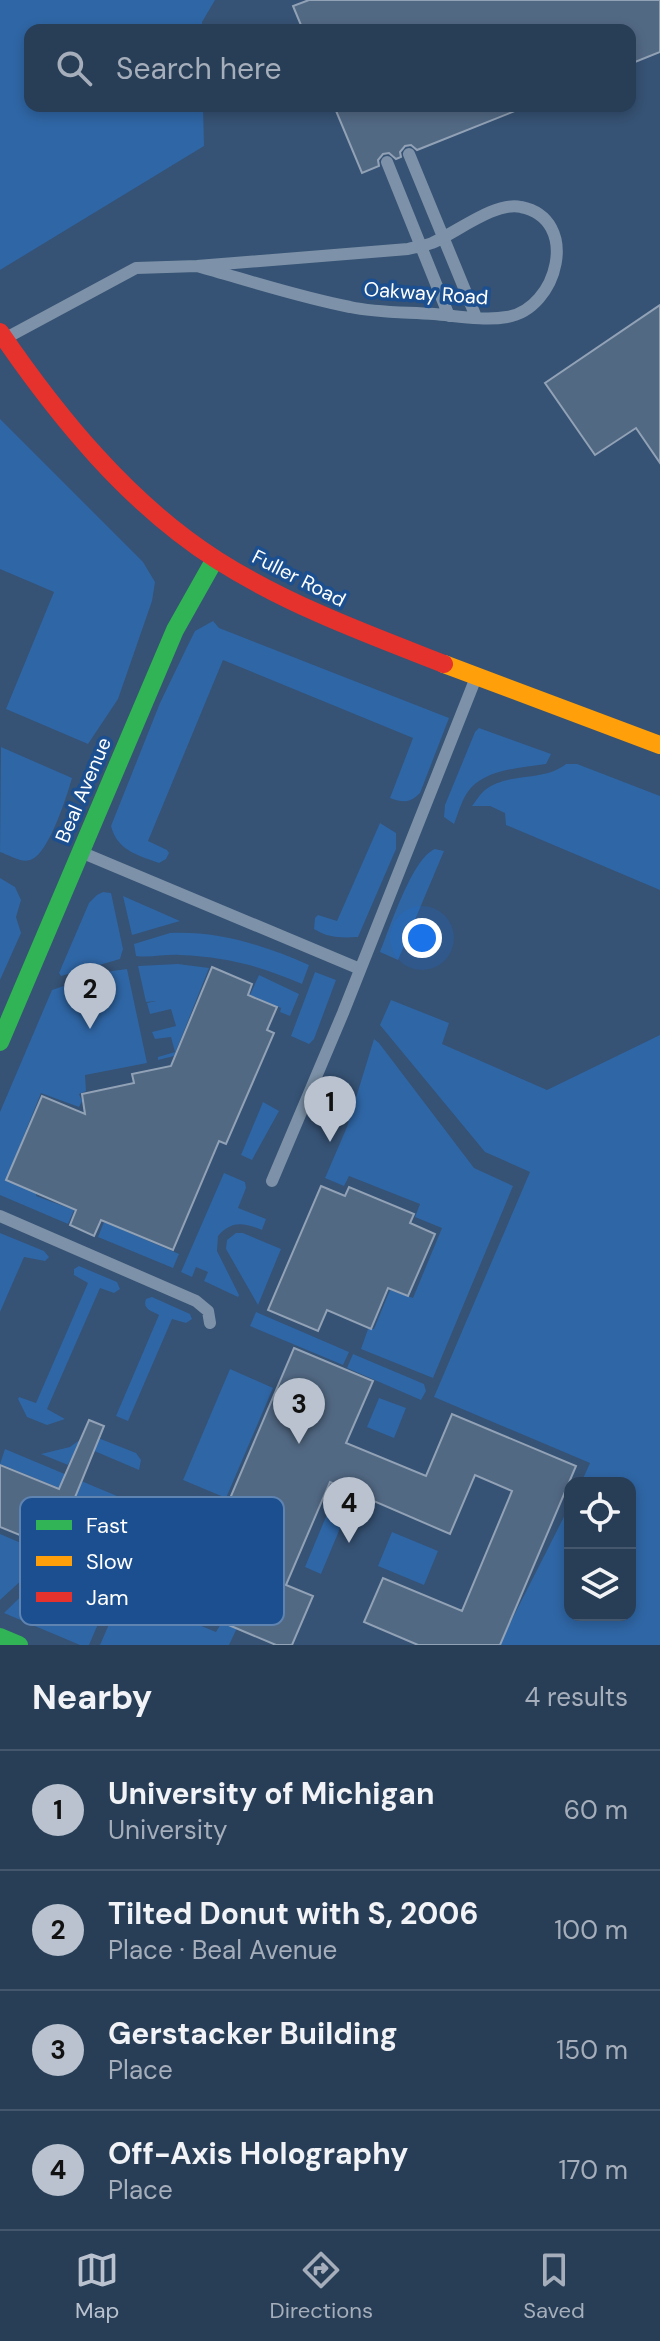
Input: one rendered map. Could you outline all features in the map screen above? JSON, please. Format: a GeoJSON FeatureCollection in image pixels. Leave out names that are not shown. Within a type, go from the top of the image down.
{"type":"FeatureCollection","features":[{"type":"Feature","properties":{"kind":"main road","name":"Fuller Road"},"geometry":{"type":"LineString","coordinates":[[1,338],[92,452],[151,509],[215,559],[265,588],[347,627],[655,739]]}},
{"type":"Feature","properties":{"kind":"main road","name":"Beal Avenue"},"geometry":{"type":"LineString","coordinates":[[0,1042],[175,630],[215,559]]}},
{"type":"Feature","properties":{"kind":"main road"},"geometry":{"type":"LineString","coordinates":[[0,1637],[19,1645]]}},
{"type":"Feature","properties":{"kind":"lane"},"geometry":{"type":"LineString","coordinates":[[409,154],[476,317]]}},
{"type":"Feature","properties":{"kind":"lane"},"geometry":{"type":"LineString","coordinates":[[387,162],[449,316]]}},
{"type":"Feature","properties":{"kind":"lane","name":"Oakway Road"},"geometry":{"type":"LineString","coordinates":[[1,338],[136,268],[354,254],[422,246],[493,211],[508,207],[521,207],[538,214],[552,228],[559,252],[552,281],[537,302],[509,317],[449,316],[352,308],[197,266]]}},
{"type":"Feature","properties":{"kind":"lane"},"geometry":{"type":"LineString","coordinates":[[272,1181],[477,676]]}},
{"type":"Feature","properties":{"kind":"lane"},"geometry":{"type":"LineString","coordinates":[[80,852],[360,969]]}},
{"type":"Feature","properties":{"kind":"lane"},"geometry":{"type":"LineString","coordinates":[[0,1216],[196,1301],[208,1311],[210,1323]]}},
{"type":"Feature","properties":{"kind":"shaded area"},"geometry":{"type":"Polygon","coordinates":[[[0,0],[215,0],[202,24],[24,24],[24,112],[203,112],[204,146],[0,270],[0,0]]]}},
{"type":"Feature","properties":{"kind":"shaded area"},"geometry":{"type":"Polygon","coordinates":[[[0,419],[143,562],[155,582],[152,601],[118,699],[88,744],[6,709],[54,592],[0,569],[0,419]]]}},
{"type":"Feature","properties":{"kind":"shaded area"},"geometry":{"type":"Polygon","coordinates":[[[213,621],[219,628],[449,718],[420,793],[406,801],[390,798],[413,738],[223,660],[148,841],[167,850],[166,859],[159,863],[123,846],[111,826],[160,703],[195,631],[213,621]]]}},
{"type":"Feature","properties":{"kind":"shaded area"},"geometry":{"type":"Polygon","coordinates":[[[479,728],[551,754],[546,764],[503,771],[482,779],[465,797],[454,824],[444,817],[445,805],[479,728]]]}},
{"type":"Feature","properties":{"kind":"shaded area"},"geometry":{"type":"Polygon","coordinates":[[[1,747],[72,778],[50,837],[37,856],[26,861],[0,852],[1,747]]]}},
{"type":"Feature","properties":{"kind":"shaded area"},"geometry":{"type":"Polygon","coordinates":[[[566,764],[577,764],[660,796],[660,890],[506,825],[505,813],[490,806],[472,806],[494,784],[547,773],[566,764]]]}},
{"type":"Feature","properties":{"kind":"shaded area"},"geometry":{"type":"Polygon","coordinates":[[[380,823],[396,833],[396,849],[358,937],[335,937],[314,929],[318,915],[337,921],[380,823]]]}},
{"type":"Feature","properties":{"kind":"shaded area"},"geometry":{"type":"Polygon","coordinates":[[[435,849],[444,851],[398,960],[380,952],[410,879],[426,855],[435,849]]]}},
{"type":"Feature","properties":{"kind":"shaded area"},"geometry":{"type":"Polygon","coordinates":[[[0,878],[15,887],[21,900],[16,917],[21,933],[0,980],[0,878]]]}},
{"type":"Feature","properties":{"kind":"shaded area"},"geometry":{"type":"Polygon","coordinates":[[[103,892],[111,893],[123,949],[120,959],[61,976],[59,973],[89,903],[103,892]]]}},
{"type":"Feature","properties":{"kind":"shaded area"},"geometry":{"type":"Polygon","coordinates":[[[123,896],[180,921],[132,935],[123,896]]]}},
{"type":"Feature","properties":{"kind":"shaded area"},"geometry":{"type":"Polygon","coordinates":[[[170,933],[206,934],[241,941],[309,965],[302,984],[228,960],[180,955],[136,956],[134,944],[170,933]]]}},
{"type":"Feature","properties":{"kind":"shaded area"},"geometry":{"type":"Polygon","coordinates":[[[178,964],[209,968],[174,1056],[158,1060],[158,1057],[175,1052],[171,1037],[155,1039],[152,1032],[176,1026],[171,1009],[150,1014],[147,1003],[156,1001],[146,1002],[138,966],[178,964]]]}},
{"type":"Feature","properties":{"kind":"shaded area"},"geometry":{"type":"Polygon","coordinates":[[[127,969],[147,1063],[85,1075],[86,1091],[79,1094],[82,1101],[79,1107],[41,1093],[6,1180],[36,1193],[36,1196],[74,1210],[68,1224],[0,1195],[0,1112],[52,990],[105,972],[127,969]]]}},
{"type":"Feature","properties":{"kind":"shaded area"},"geometry":{"type":"Polygon","coordinates":[[[315,972],[336,980],[314,1039],[309,1044],[291,1036],[315,972]]]}},
{"type":"Feature","properties":{"kind":"shaded area"},"geometry":{"type":"Polygon","coordinates":[[[259,975],[299,994],[290,1016],[280,1012],[281,1008],[250,995],[259,975]]]}},
{"type":"Feature","properties":{"kind":"shaded area"},"geometry":{"type":"Polygon","coordinates":[[[391,1000],[449,1023],[442,1044],[547,1090],[660,1035],[660,1645],[499,1645],[564,1517],[564,1621],[636,1621],[636,1477],[584,1477],[590,1463],[434,1397],[530,1172],[485,1152],[380,1025],[391,1000]]]}},
{"type":"Feature","properties":{"kind":"shaded area"},"geometry":{"type":"Polygon","coordinates":[[[374,1039],[474,1168],[513,1186],[433,1378],[361,1349],[368,1329],[374,1329],[390,1290],[413,1298],[442,1228],[415,1217],[420,1204],[349,1176],[344,1186],[325,1178],[347,1127],[374,1039]]]}},
{"type":"Feature","properties":{"kind":"shaded area"},"geometry":{"type":"Polygon","coordinates":[[[263,1102],[279,1111],[252,1160],[241,1155],[263,1102]]]}},
{"type":"Feature","properties":{"kind":"shaded area"},"geometry":{"type":"Polygon","coordinates":[[[224,1173],[245,1182],[246,1188],[238,1208],[266,1219],[262,1230],[238,1224],[228,1227],[218,1236],[217,1251],[238,1297],[204,1281],[208,1272],[196,1267],[192,1277],[181,1272],[224,1173]]]}},
{"type":"Feature","properties":{"kind":"shaded area"},"geometry":{"type":"Polygon","coordinates":[[[104,1222],[179,1254],[173,1268],[98,1237],[104,1222]]]}},
{"type":"Feature","properties":{"kind":"shaded area"},"geometry":{"type":"Polygon","coordinates":[[[0,1233],[44,1251],[49,1257],[45,1261],[24,1257],[0,1312],[0,1233]]]}},
{"type":"Feature","properties":{"kind":"shaded area"},"geometry":{"type":"Polygon","coordinates":[[[236,1233],[281,1249],[258,1305],[226,1249],[227,1240],[236,1233]]]}},
{"type":"Feature","properties":{"kind":"shaded area"},"geometry":{"type":"Polygon","coordinates":[[[79,1266],[117,1282],[120,1289],[114,1293],[100,1288],[47,1409],[65,1419],[47,1425],[27,1417],[18,1399],[36,1403],[88,1283],[74,1275],[74,1269],[79,1266]]]}},
{"type":"Feature","properties":{"kind":"shaded area"},"geometry":{"type":"Polygon","coordinates":[[[152,1297],[190,1314],[192,1319],[186,1323],[172,1319],[128,1421],[116,1416],[159,1315],[146,1306],[146,1299],[152,1297]]]}},
{"type":"Feature","properties":{"kind":"shaded area"},"geometry":{"type":"Polygon","coordinates":[[[256,1312],[349,1352],[343,1365],[250,1326],[256,1312]]]}},
{"type":"Feature","properties":{"kind":"shaded area"},"geometry":{"type":"Polygon","coordinates":[[[353,1354],[424,1384],[426,1391],[421,1400],[347,1368],[353,1354]]]}},
{"type":"Feature","properties":{"kind":"shaded area"},"geometry":{"type":"Polygon","coordinates":[[[230,1369],[273,1388],[226,1497],[183,1480],[230,1369]]]}},
{"type":"Feature","properties":{"kind":"shaded area"},"geometry":{"type":"Polygon","coordinates":[[[379,1398],[406,1408],[394,1438],[367,1427],[379,1398]]]}},
{"type":"Feature","properties":{"kind":"shaded area"},"geometry":{"type":"Polygon","coordinates":[[[88,1434],[136,1453],[141,1460],[139,1470],[78,1444],[68,1465],[41,1454],[70,1447],[88,1434]]]}},
{"type":"Feature","properties":{"kind":"shaded area"},"geometry":{"type":"Polygon","coordinates":[[[5,1449],[117,1496],[76,1497],[0,1464],[5,1449]]]}},
{"type":"Feature","properties":{"kind":"shaded area"},"geometry":{"type":"Polygon","coordinates":[[[330,1507],[346,1514],[321,1574],[305,1567],[330,1507]]]}},
{"type":"Feature","properties":{"kind":"shaded area"},"geometry":{"type":"Polygon","coordinates":[[[392,1532],[438,1551],[424,1585],[378,1566],[392,1532]]]}},
{"type":"Feature","properties":{"kind":"shaded area"},"geometry":{"type":"Polygon","coordinates":[[[0,1534],[20,1543],[20,1582],[0,1600],[0,1534]]]}},
{"type":"Feature","properties":{"kind":"shaded area"},"geometry":{"type":"Polygon","coordinates":[[[20,1597],[20,1620],[4,1613],[20,1597]]]}},
{"type":"Feature","properties":{"kind":"shaded area"},"geometry":{"type":"Polygon","coordinates":[[[32,1625],[98,1625],[89,1645],[80,1645],[32,1625]]]}},
{"type":"Feature","properties":{"kind":"shaded area"},"geometry":{"type":"Polygon","coordinates":[[[109,1625],[199,1625],[216,1632],[220,1625],[237,1628],[229,1645],[100,1645],[109,1625]]]}},
{"type":"Feature","properties":{"kind":"building"},"geometry":{"type":"Polygon","coordinates":[[[309,0],[660,0],[660,52],[636,62],[636,24],[300,24],[293,6],[309,0]]]}},
{"type":"Feature","properties":{"kind":"building"},"geometry":{"type":"Polygon","coordinates":[[[337,112],[512,112],[417,150],[411,145],[405,146],[400,152],[401,157],[396,159],[389,153],[383,154],[378,160],[379,166],[362,173],[337,112]]]}},
{"type":"Feature","properties":{"kind":"building"},"geometry":{"type":"Polygon","coordinates":[[[660,305],[660,463],[636,428],[595,455],[545,383],[660,305]]]}},
{"type":"Feature","properties":{"kind":"building"},"geometry":{"type":"Polygon","coordinates":[[[212,967],[252,984],[248,995],[277,1007],[267,1030],[274,1033],[226,1144],[219,1141],[173,1250],[101,1220],[94,1236],[70,1225],[76,1210],[6,1180],[42,1096],[85,1114],[82,1094],[134,1083],[132,1074],[171,1066],[212,967]]]}},
{"type":"Feature","properties":{"kind":"building"},"geometry":{"type":"Polygon","coordinates":[[[321,1186],[345,1196],[349,1187],[414,1214],[410,1223],[435,1234],[408,1296],[388,1288],[371,1329],[327,1310],[318,1331],[268,1310],[321,1186]]]}},
{"type":"Feature","properties":{"kind":"building"},"geometry":{"type":"Polygon","coordinates":[[[294,1348],[373,1381],[346,1443],[426,1476],[452,1414],[576,1466],[571,1477],[564,1477],[564,1494],[500,1645],[418,1645],[364,1622],[383,1578],[462,1611],[512,1491],[475,1475],[450,1534],[330,1482],[286,1585],[313,1596],[292,1645],[276,1645],[229,1625],[284,1625],[284,1497],[231,1497],[294,1348]]]}},
{"type":"Feature","properties":{"kind":"building"},"geometry":{"type":"Polygon","coordinates":[[[89,1420],[104,1426],[75,1497],[20,1497],[20,1535],[0,1527],[0,1465],[59,1489],[89,1420]]]}},
{"type":"Feature","properties":{"kind":"traffic: fast"},"geometry":{"type":"LineString","coordinates":[[0,1042],[175,630],[215,559]]}},
{"type":"Feature","properties":{"kind":"traffic: fast"},"geometry":{"type":"LineString","coordinates":[[0,1637],[19,1645]]}},
{"type":"Feature","properties":{"kind":"traffic: slow"},"geometry":{"type":"LineString","coordinates":[[444,664],[660,745]]}},
{"type":"Feature","properties":{"kind":"traffic: jam"},"geometry":{"type":"LineString","coordinates":[[0,332],[46,396],[97,457],[154,513],[185,538],[244,576],[300,605],[444,664]]}},
{"type":"Feature","properties":{"kind":"place","name":"Tilted Donut with S, 2006"},"geometry":{"type":"Point","coordinates":[90,1029]}},
{"type":"Feature","properties":{"kind":"place","name":"University of Michigan"},"geometry":{"type":"Point","coordinates":[330,1142]}},
{"type":"Feature","properties":{"kind":"place","name":"Gerstacker Building"},"geometry":{"type":"Point","coordinates":[299,1444]}},
{"type":"Feature","properties":{"kind":"place","name":"Off-Axis Holography"},"geometry":{"type":"Point","coordinates":[349,1543]}}]}
